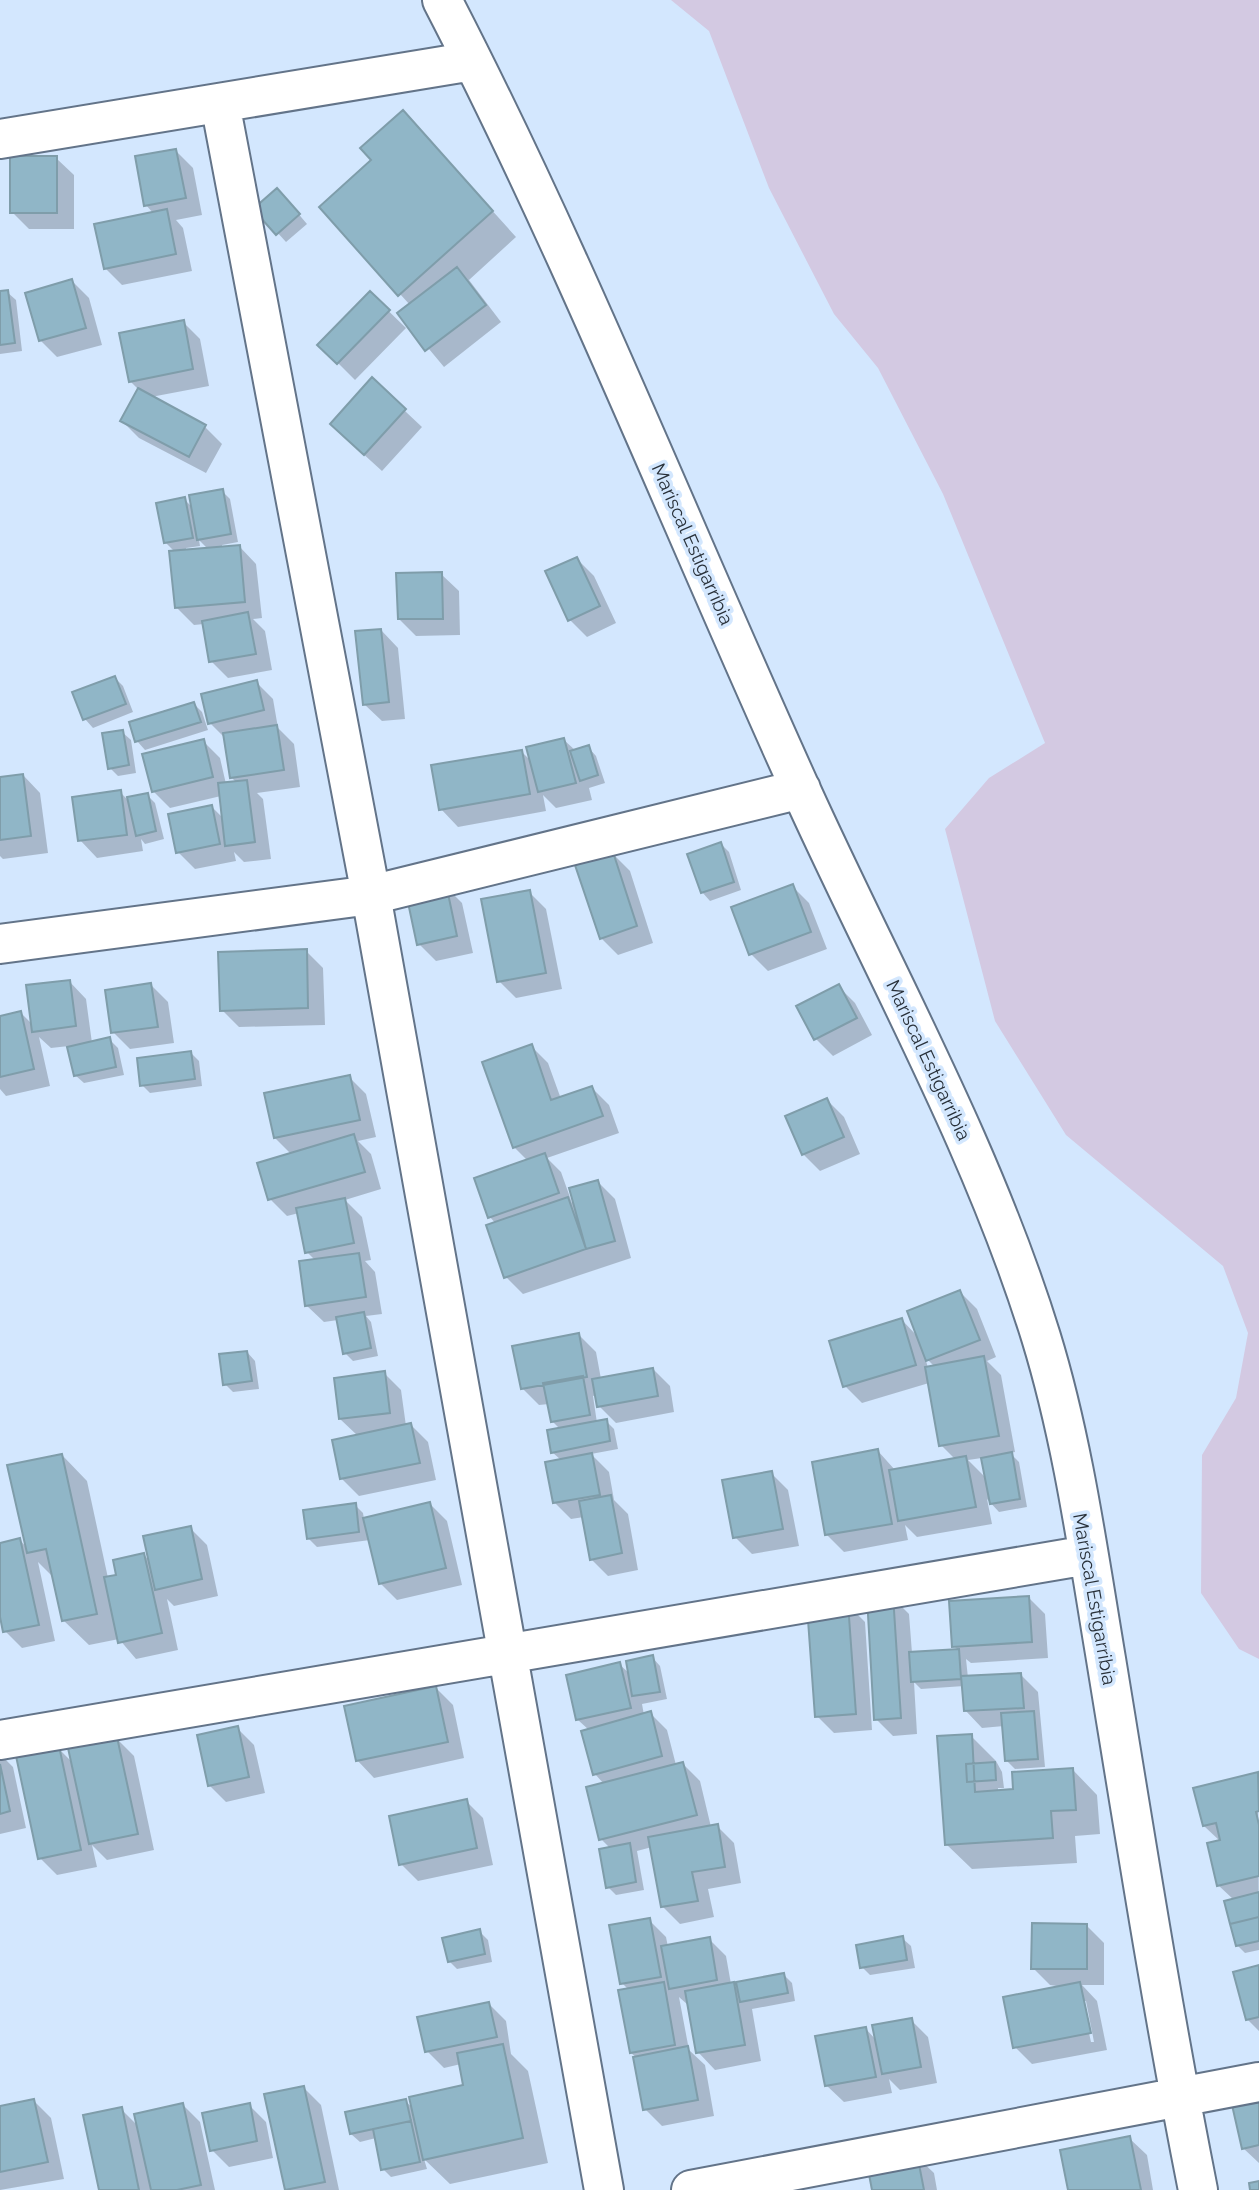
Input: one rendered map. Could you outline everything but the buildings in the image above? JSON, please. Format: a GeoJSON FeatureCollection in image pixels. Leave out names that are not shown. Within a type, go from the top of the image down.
{"type":"FeatureCollection","features":[{"type":"Feature","properties":{"kind":"street","name":"Mariscal Estigarribia"},"geometry":{"type":"LineString","coordinates":[[442,0],[556,232],[801,789],[981,1170],[1041,1337],[1062,1417],[1088,1555],[1179,2097],[1198,2190]]}},
{"type":"Feature","properties":{"kind":"street"},"geometry":{"type":"LineString","coordinates":[[0,139],[473,61]]}},
{"type":"Feature","properties":{"kind":"street"},"geometry":{"type":"LineString","coordinates":[[220,103],[371,895],[604,2190]]}},
{"type":"Feature","properties":{"kind":"street"},"geometry":{"type":"LineString","coordinates":[[0,944],[371,895],[801,789]]}},
{"type":"Feature","properties":{"kind":"street"},"geometry":{"type":"LineString","coordinates":[[0,1740],[1088,1555]]}},
{"type":"Feature","properties":{"kind":"street"},"geometry":{"type":"LineString","coordinates":[[691,2190],[1259,2082]]}},
{"type":"Feature","properties":{"kind":"shaded area"},"geometry":{"type":"Polygon","coordinates":[[[671,0],[1259,0],[1259,1659],[1239,1649],[1201,1593],[1202,1455],[1236,1398],[1248,1333],[1223,1266],[1066,1135],[995,1021],[945,829],[989,778],[1045,743],[943,494],[878,368],[834,314],[769,188],[709,31],[671,0]]]}}]}
